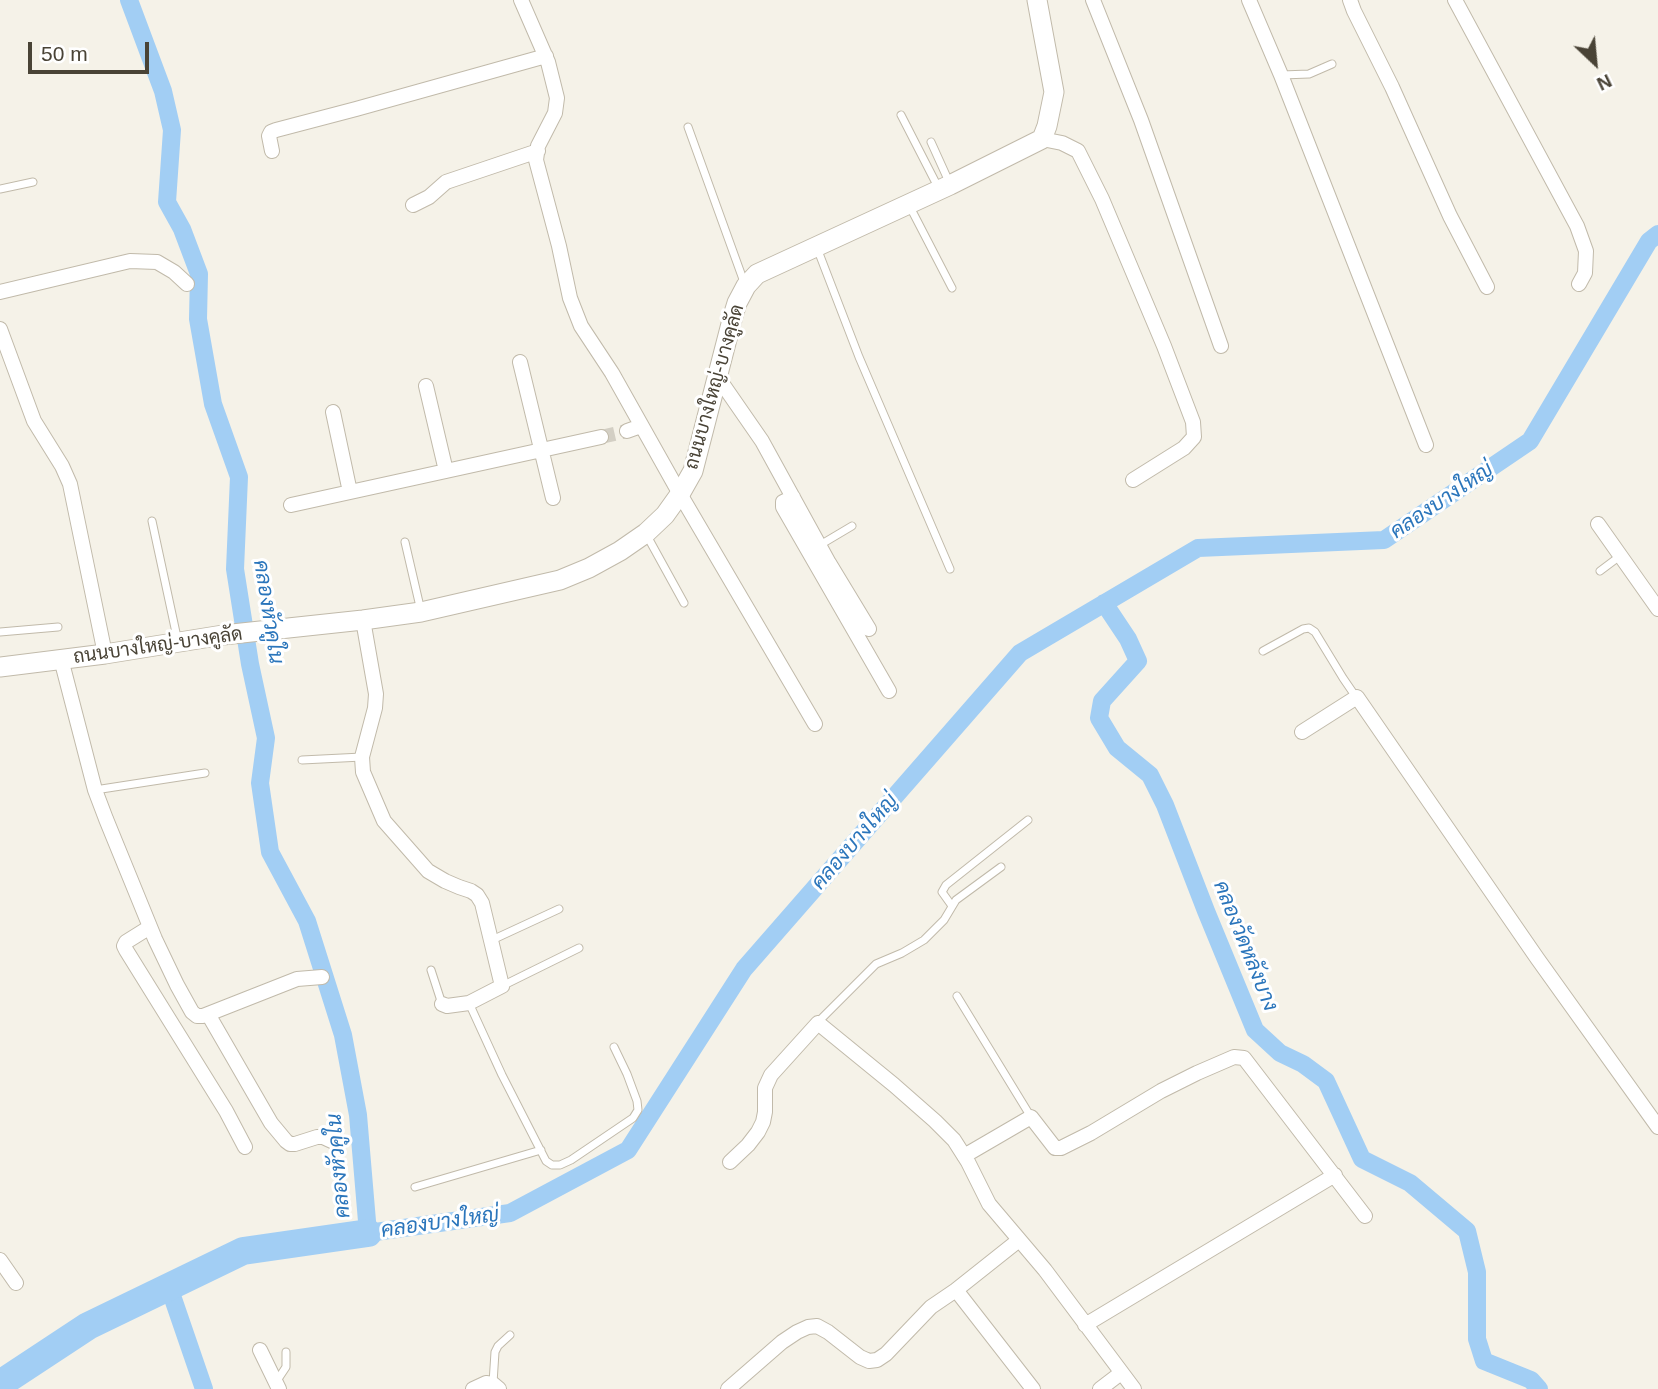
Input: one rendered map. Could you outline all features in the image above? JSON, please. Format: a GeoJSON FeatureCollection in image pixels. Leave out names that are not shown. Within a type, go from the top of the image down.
{"type":"FeatureCollection","features":[{"type":"Feature","properties":{"kind":"street"},"geometry":{"type":"LineString","coordinates":[[522,0],[546,55],[557,98],[555,113],[538,146],[537,160],[570,298],[582,326],[612,373],[815,724]]}},
{"type":"Feature","properties":{"kind":"street"},"geometry":{"type":"LineString","coordinates":[[1037,0],[1054,92],[1052,110],[1042,139],[1062,142],[1078,151],[1102,199],[1193,422],[1194,437],[1184,448],[1133,480]]}},
{"type":"Feature","properties":{"kind":"street"},"geometry":{"type":"LineString","coordinates":[[1093,0],[1141,120],[1221,346]]}},
{"type":"Feature","properties":{"kind":"street"},"geometry":{"type":"LineString","coordinates":[[1249,0],[1426,445]]}},
{"type":"Feature","properties":{"kind":"street"},"geometry":{"type":"LineString","coordinates":[[1350,0],[1450,216],[1487,287]]}},
{"type":"Feature","properties":{"kind":"street"},"geometry":{"type":"LineString","coordinates":[[1455,0],[1577,226],[1586,251],[1585,273],[1579,284]]}},
{"type":"Feature","properties":{"kind":"street"},"geometry":{"type":"LineString","coordinates":[[271,151],[269,136],[276,130],[546,55]]}},
{"type":"Feature","properties":{"kind":"street","name":"ถนนบางใหญ่-บางคูลัด"},"geometry":{"type":"LineString","coordinates":[[0,667],[223,635],[421,612],[561,580],[589,568],[646,533],[680,494],[693,471],[737,303],[746,286],[757,274],[945,188],[1042,139]]}},
{"type":"Feature","properties":{"kind":"street"},"geometry":{"type":"LineString","coordinates":[[413,205],[429,197],[446,182],[538,151]]}},
{"type":"Feature","properties":{"kind":"street"},"geometry":{"type":"LineString","coordinates":[[0,292],[130,261],[157,262],[187,284]]}},
{"type":"Feature","properties":{"kind":"street"},"geometry":{"type":"LineString","coordinates":[[0,329],[34,421],[70,484],[105,654]]}},
{"type":"Feature","properties":{"kind":"street"},"geometry":{"type":"LineString","coordinates":[[520,362],[553,498]]}},
{"type":"Feature","properties":{"kind":"street"},"geometry":{"type":"LineString","coordinates":[[717,376],[762,441],[869,629]]}},
{"type":"Feature","properties":{"kind":"street"},"geometry":{"type":"LineString","coordinates":[[426,386],[446,471]]}},
{"type":"Feature","properties":{"kind":"street"},"geometry":{"type":"LineString","coordinates":[[333,412],[350,492]]}},
{"type":"Feature","properties":{"kind":"street"},"geometry":{"type":"LineString","coordinates":[[626,431],[641,426]]}},
{"type":"Feature","properties":{"kind":"street"},"geometry":{"type":"LineString","coordinates":[[291,505],[601,437]]}},
{"type":"Feature","properties":{"kind":"street"},"geometry":{"type":"LineString","coordinates":[[793,497],[782,505],[889,691]]}},
{"type":"Feature","properties":{"kind":"street"},"geometry":{"type":"LineString","coordinates":[[1598,524],[1658,609]]}},
{"type":"Feature","properties":{"kind":"street"},"geometry":{"type":"LineString","coordinates":[[363,620],[376,694],[362,757],[363,772],[384,821],[428,870],[477,895],[482,903],[502,986],[470,1003],[442,1004]]}},
{"type":"Feature","properties":{"kind":"street"},"geometry":{"type":"LineString","coordinates":[[61,659],[95,790],[150,928],[192,1012],[197,1016],[208,1014],[297,979],[322,977]]}},
{"type":"Feature","properties":{"kind":"street"},"geometry":{"type":"LineString","coordinates":[[1302,732],[1357,698],[1658,1127]]}},
{"type":"Feature","properties":{"kind":"street"},"geometry":{"type":"LineString","coordinates":[[150,928],[125,942],[124,946],[226,1111],[245,1147]]}},
{"type":"Feature","properties":{"kind":"street"},"geometry":{"type":"LineString","coordinates":[[208,1014],[271,1122],[286,1141],[295,1144],[323,1137],[338,1144]]}},
{"type":"Feature","properties":{"kind":"street"},"geometry":{"type":"LineString","coordinates":[[730,1162],[748,1145],[763,1122],[765,1088],[771,1075],[818,1023],[954,1140],[989,1204],[1045,1270],[1134,1389]]}},
{"type":"Feature","properties":{"kind":"street"},"geometry":{"type":"LineString","coordinates":[[964,1156],[1031,1117],[1055,1148],[1061,1147],[1197,1073],[1234,1057],[1244,1058],[1365,1216]]}},
{"type":"Feature","properties":{"kind":"street"},"geometry":{"type":"LineString","coordinates":[[1086,1325],[1335,1175]]}},
{"type":"Feature","properties":{"kind":"street"},"geometry":{"type":"LineString","coordinates":[[728,1389],[782,1342],[808,1327],[817,1326],[860,1357],[869,1361],[877,1360],[887,1354],[931,1307],[1019,1240]]}},
{"type":"Feature","properties":{"kind":"street"},"geometry":{"type":"LineString","coordinates":[[0,1260],[16,1283]]}},
{"type":"Feature","properties":{"kind":"street"},"geometry":{"type":"LineString","coordinates":[[956,1290],[1033,1389]]}},
{"type":"Feature","properties":{"kind":"street"},"geometry":{"type":"LineString","coordinates":[[260,1350],[278,1386]]}},
{"type":"Feature","properties":{"kind":"street"},"geometry":{"type":"LineString","coordinates":[[1100,1389],[1121,1373]]}},
{"type":"Feature","properties":{"kind":"street"},"geometry":{"type":"LineString","coordinates":[[473,1389],[486,1383],[496,1387]]}},
{"type":"Feature","properties":{"kind":"lane"},"geometry":{"type":"LineString","coordinates":[[1281,75],[1309,74],[1332,64]]}},
{"type":"Feature","properties":{"kind":"lane"},"geometry":{"type":"LineString","coordinates":[[901,115],[945,188]]}},
{"type":"Feature","properties":{"kind":"lane"},"geometry":{"type":"LineString","coordinates":[[688,127],[746,286]]}},
{"type":"Feature","properties":{"kind":"lane"},"geometry":{"type":"LineString","coordinates":[[931,142],[945,188]]}},
{"type":"Feature","properties":{"kind":"lane"},"geometry":{"type":"LineString","coordinates":[[0,189],[33,181]]}},
{"type":"Feature","properties":{"kind":"lane"},"geometry":{"type":"LineString","coordinates":[[909,204],[952,289]]}},
{"type":"Feature","properties":{"kind":"lane"},"geometry":{"type":"LineString","coordinates":[[817,247],[859,357],[950,569]]}},
{"type":"Feature","properties":{"kind":"lane"},"geometry":{"type":"LineString","coordinates":[[152,521],[178,642]]}},
{"type":"Feature","properties":{"kind":"lane"},"geometry":{"type":"LineString","coordinates":[[820,545],[852,526]]}},
{"type":"Feature","properties":{"kind":"lane"},"geometry":{"type":"LineString","coordinates":[[646,533],[684,603]]}},
{"type":"Feature","properties":{"kind":"lane"},"geometry":{"type":"LineString","coordinates":[[405,542],[421,612]]}},
{"type":"Feature","properties":{"kind":"lane"},"geometry":{"type":"LineString","coordinates":[[1600,571],[1620,555]]}},
{"type":"Feature","properties":{"kind":"lane"},"geometry":{"type":"LineString","coordinates":[[0,632],[58,627]]}},
{"type":"Feature","properties":{"kind":"lane"},"geometry":{"type":"LineString","coordinates":[[1263,651],[1309,628],[1315,632],[1357,698]]}},
{"type":"Feature","properties":{"kind":"lane"},"geometry":{"type":"LineString","coordinates":[[302,760],[362,757]]}},
{"type":"Feature","properties":{"kind":"lane"},"geometry":{"type":"LineString","coordinates":[[95,790],[205,773]]}},
{"type":"Feature","properties":{"kind":"lane"},"geometry":{"type":"LineString","coordinates":[[952,906],[942,892],[943,888],[1028,820]]}},
{"type":"Feature","properties":{"kind":"lane"},"geometry":{"type":"LineString","coordinates":[[818,1023],[876,964],[924,940],[965,893],[1001,867]]}},
{"type":"Feature","properties":{"kind":"lane"},"geometry":{"type":"LineString","coordinates":[[492,940],[559,909]]}},
{"type":"Feature","properties":{"kind":"lane"},"geometry":{"type":"LineString","coordinates":[[502,986],[579,948]]}},
{"type":"Feature","properties":{"kind":"lane"},"geometry":{"type":"LineString","coordinates":[[431,970],[442,1004]]}},
{"type":"Feature","properties":{"kind":"lane"},"geometry":{"type":"LineString","coordinates":[[957,996],[1031,1117]]}},
{"type":"Feature","properties":{"kind":"lane"},"geometry":{"type":"LineString","coordinates":[[470,1003],[502,1075],[546,1161],[552,1165],[560,1166],[572,1160],[633,1118],[638,1110],[627,1074],[614,1047]]}},
{"type":"Feature","properties":{"kind":"lane"},"geometry":{"type":"LineString","coordinates":[[415,1187],[541,1150]]}},
{"type":"Feature","properties":{"kind":"lane"},"geometry":{"type":"LineString","coordinates":[[496,1387],[495,1352],[510,1335]]}},
{"type":"Feature","properties":{"kind":"lane"},"geometry":{"type":"LineString","coordinates":[[278,1386],[288,1362],[286,1352]]}},
{"type":"Feature","properties":{"kind":"waterway","name":"คลองบางใหญ่"},"geometry":{"type":"LineString","coordinates":[[129,0],[163,91],[172,130],[167,202],[182,229],[199,274],[198,319],[213,404],[239,477],[235,569],[250,664],[266,738],[260,783],[270,852],[307,921],[343,1035],[358,1115],[368,1233],[510,1213],[628,1150],[744,969],[1020,653],[1198,548],[1384,540],[1530,441],[1649,241],[1658,234]]}},
{"type":"Feature","properties":{"kind":"waterway","name":"คลองวัดหลังบาง"},"geometry":{"type":"LineString","coordinates":[[1104,603],[1128,639],[1138,661],[1102,701],[1099,718],[1117,748],[1150,775],[1165,805],[1255,1030],[1280,1053],[1303,1064],[1326,1081],[1362,1159],[1410,1183],[1467,1231],[1477,1272],[1477,1339],[1484,1361],[1531,1380],[1539,1389]]}},
{"type":"Feature","properties":{"kind":"waterway","name":"คลองบางใหญ่"},"geometry":{"type":"LineString","coordinates":[[0,1384],[88,1326],[243,1251],[368,1233]]}},
{"type":"Feature","properties":{"kind":"waterway"},"geometry":{"type":"LineString","coordinates":[[169,1287],[204,1389]]}},
{"type":"Feature","properties":{"kind":"tunnel"},"geometry":{"type":"LineString","coordinates":[[601,437],[627,431]]}},
{"type":"Feature","properties":{"kind":"water label","name":"คลองหัวคูใน"},"geometry":{"type":"Point","coordinates":[268,612]}},
{"type":"Feature","properties":{"kind":"water label","name":"คลองหัวคูใน"},"geometry":{"type":"Point","coordinates":[339,1166]}}]}
